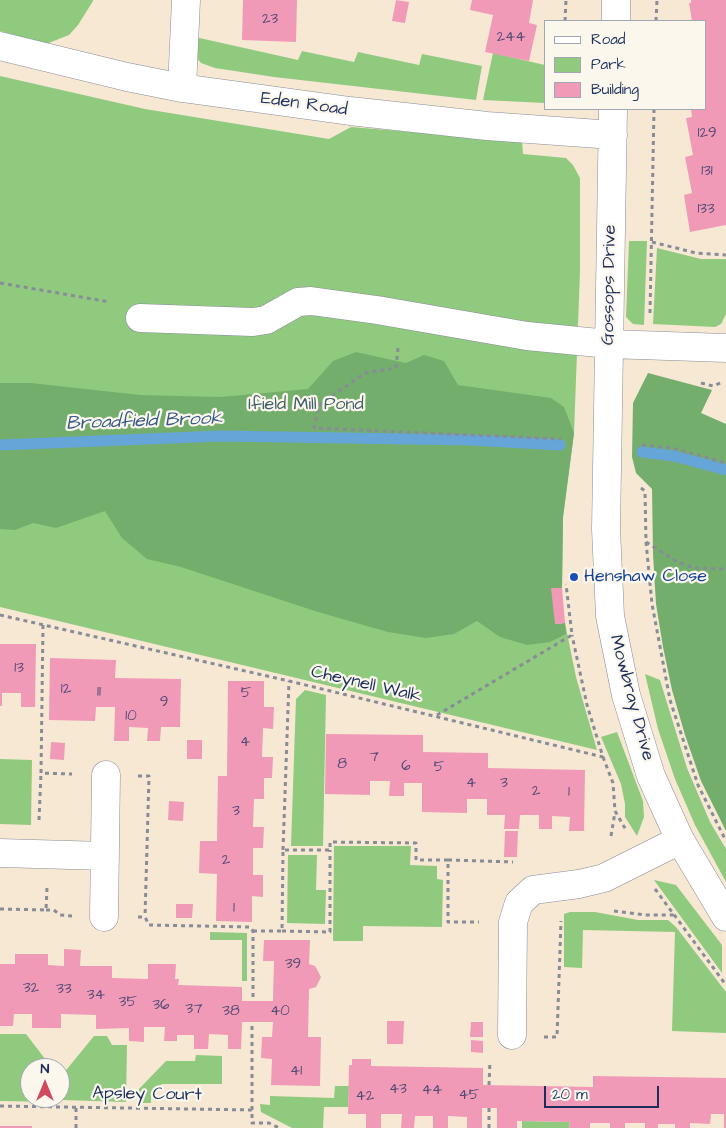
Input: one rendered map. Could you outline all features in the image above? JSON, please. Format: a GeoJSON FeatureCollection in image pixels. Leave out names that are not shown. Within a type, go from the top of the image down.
{"type":"FeatureCollection","features":[{"type":"Feature","properties":{"kind":"street"},"geometry":{"type":"LineString","coordinates":[[182,88],[186,0]]}},
{"type":"Feature","properties":{"kind":"street"},"geometry":{"type":"LineString","coordinates":[[616,0],[616,20]]}},
{"type":"Feature","properties":{"kind":"street","name":"Eden Road"},"geometry":{"type":"LineString","coordinates":[[0,46],[182,88],[350,111],[487,126],[613,122]]}},
{"type":"Feature","properties":{"kind":"street","name":"Gossops Drive"},"geometry":{"type":"LineString","coordinates":[[607,469],[613,122]]}},
{"type":"Feature","properties":{"kind":"street"},"geometry":{"type":"LineString","coordinates":[[140,318],[253,322],[266,320],[298,302],[311,301],[527,336],[609,344],[726,348]]}},
{"type":"Feature","properties":{"kind":"street","name":"Mowbray Drive"},"geometry":{"type":"LineString","coordinates":[[607,469],[606,570],[610,616],[626,695],[651,776],[680,840],[726,916]]}},
{"type":"Feature","properties":{"kind":"street"},"geometry":{"type":"LineString","coordinates":[[104,917],[106,775]]}},
{"type":"Feature","properties":{"kind":"street"},"geometry":{"type":"LineString","coordinates":[[512,1035],[514,922],[519,903],[525,896],[533,890],[604,878],[680,840]]}},
{"type":"Feature","properties":{"kind":"street"},"geometry":{"type":"LineString","coordinates":[[0,854],[105,856]]}},
{"type":"Feature","properties":{"kind":"path"},"geometry":{"type":"LineString","coordinates":[[565,20],[566,0]]}},
{"type":"Feature","properties":{"kind":"path"},"geometry":{"type":"LineString","coordinates":[[656,20],[657,0]]}},
{"type":"Feature","properties":{"kind":"path"},"geometry":{"type":"LineString","coordinates":[[646,345],[651,303],[654,110]]}},
{"type":"Feature","properties":{"kind":"path"},"geometry":{"type":"LineString","coordinates":[[652,242],[696,253],[726,255]]}},
{"type":"Feature","properties":{"kind":"path"},"geometry":{"type":"LineString","coordinates":[[0,283],[124,304],[140,318]]}},
{"type":"Feature","properties":{"kind":"path"},"geometry":{"type":"LineString","coordinates":[[402,315],[396,368],[364,373],[319,405],[314,428],[561,439]]}},
{"type":"Feature","properties":{"kind":"path"},"geometry":{"type":"LineString","coordinates":[[642,445],[672,448],[726,463]]}},
{"type":"Feature","properties":{"kind":"path"},"geometry":{"type":"LineString","coordinates":[[639,486],[645,491],[646,542],[652,604],[670,700],[691,768],[726,841]]}},
{"type":"Feature","properties":{"kind":"path"},"geometry":{"type":"LineString","coordinates":[[646,542],[676,561],[694,568],[726,569]]}},
{"type":"Feature","properties":{"kind":"path"},"geometry":{"type":"LineString","coordinates":[[436,716],[572,635],[566,584]]}},
{"type":"Feature","properties":{"kind":"path","name":"Cheynell Walk"},"geometry":{"type":"LineString","coordinates":[[0,615],[289,681],[603,757],[587,705],[572,635]]}},
{"type":"Feature","properties":{"kind":"path"},"geometry":{"type":"LineString","coordinates":[[282,931],[289,681]]}},
{"type":"Feature","properties":{"kind":"path"},"geometry":{"type":"LineString","coordinates":[[46,910],[54,910],[60,915],[145,917],[149,925],[250,927],[253,931],[330,932],[330,842],[416,843],[416,860],[448,860],[448,922],[514,922]]}},
{"type":"Feature","properties":{"kind":"path"},"geometry":{"type":"LineString","coordinates":[[283,850],[330,850]]}},
{"type":"Feature","properties":{"kind":"path"},"geometry":{"type":"LineString","coordinates":[[512,1035],[557,1037],[561,886]]}},
{"type":"Feature","properties":{"kind":"path"},"geometry":{"type":"LineString","coordinates":[[252,1001],[253,931]]}},
{"type":"Feature","properties":{"kind":"path"},"geometry":{"type":"LineString","coordinates":[[252,1022],[252,1123],[269,1123],[279,1128]]}},
{"type":"Feature","properties":{"kind":"path","name":"Apsley Court"},"geometry":{"type":"LineString","coordinates":[[0,1106],[252,1110]]}},
{"type":"Feature","properties":{"kind":"path"},"geometry":{"type":"LineString","coordinates":[[76,1108],[76,1128]]}},
{"type":"Feature","properties":{"kind":"path"},"geometry":{"type":"LineString","coordinates":[[489,1108],[489,1128]]}},
{"type":"Feature","properties":{"kind":"green space"},"geometry":{"type":"Polygon","coordinates":[[[0,0],[93,1],[78,25],[69,35],[46,44],[0,31],[0,0]]]}},
{"type":"Feature","properties":{"kind":"green space"},"geometry":{"type":"Polygon","coordinates":[[[195,37],[298,60],[302,51],[354,62],[358,52],[419,65],[422,54],[482,66],[476,100],[274,77],[215,68],[201,63],[196,57],[195,37]]]}},
{"type":"Feature","properties":{"kind":"green space"},"geometry":{"type":"Polygon","coordinates":[[[493,53],[544,65],[544,103],[483,100],[493,53]]]}},
{"type":"Feature","properties":{"kind":"green space","name":"Ifield Mill Pond"},"geometry":{"type":"Polygon","coordinates":[[[0,76],[145,109],[329,139],[351,127],[522,141],[523,154],[566,158],[573,165],[580,178],[580,271],[574,433],[563,517],[562,588],[552,588],[556,624],[565,623],[576,677],[597,750],[0,607],[0,76]]]}},
{"type":"Feature","properties":{"kind":"green space"},"geometry":{"type":"Polygon","coordinates":[[[629,241],[647,241],[644,325],[633,324],[626,317],[629,241]]]}},
{"type":"Feature","properties":{"kind":"green space"},"geometry":{"type":"Polygon","coordinates":[[[657,248],[701,259],[726,259],[726,314],[721,324],[715,327],[653,324],[657,248]]]}},
{"type":"Feature","properties":{"kind":"green space"},"geometry":{"type":"Polygon","coordinates":[[[356,352],[406,363],[424,355],[444,361],[458,385],[551,398],[564,407],[574,433],[563,517],[562,588],[552,588],[556,624],[565,623],[566,634],[550,642],[527,645],[500,637],[477,621],[454,634],[426,638],[388,632],[318,612],[181,567],[147,559],[122,538],[105,511],[56,528],[33,523],[15,530],[0,529],[0,383],[31,383],[140,395],[220,397],[308,389],[333,361],[356,352]]]}},
{"type":"Feature","properties":{"kind":"green space"},"geometry":{"type":"Polygon","coordinates":[[[648,373],[712,390],[701,413],[726,424],[726,831],[701,781],[685,735],[672,690],[663,647],[656,604],[652,489],[636,473],[632,457],[633,403],[648,373]]]}},
{"type":"Feature","properties":{"kind":"green space"},"geometry":{"type":"Polygon","coordinates":[[[645,674],[660,680],[687,768],[710,822],[726,849],[726,882],[695,825],[675,779],[658,729],[645,674]]]}},
{"type":"Feature","properties":{"kind":"green space"},"geometry":{"type":"Polygon","coordinates":[[[305,690],[326,695],[323,846],[291,846],[296,699],[305,690]]]}},
{"type":"Feature","properties":{"kind":"green space"},"geometry":{"type":"Polygon","coordinates":[[[617,732],[643,801],[644,817],[637,836],[625,817],[625,804],[621,784],[601,737],[617,732]]]}},
{"type":"Feature","properties":{"kind":"green space"},"geometry":{"type":"Polygon","coordinates":[[[0,759],[32,760],[31,825],[0,824],[0,759]]]}},
{"type":"Feature","properties":{"kind":"green space"},"geometry":{"type":"Polygon","coordinates":[[[334,846],[411,846],[410,865],[437,866],[437,879],[443,880],[442,927],[363,926],[363,941],[333,941],[334,846]]]}},
{"type":"Feature","properties":{"kind":"green space"},"geometry":{"type":"Polygon","coordinates":[[[288,855],[317,855],[316,890],[326,890],[325,924],[287,923],[288,855]]]}},
{"type":"Feature","properties":{"kind":"green space"},"geometry":{"type":"Polygon","coordinates":[[[654,880],[676,885],[722,945],[722,973],[654,880]]]}},
{"type":"Feature","properties":{"kind":"green space"},"geometry":{"type":"Polygon","coordinates":[[[570,912],[595,912],[638,920],[668,920],[676,927],[726,992],[726,1033],[672,1031],[675,932],[583,930],[582,968],[564,967],[564,914],[570,912]]]}},
{"type":"Feature","properties":{"kind":"green space"},"geometry":{"type":"Polygon","coordinates":[[[210,932],[247,933],[247,981],[242,981],[242,940],[210,940],[210,932]]]}},
{"type":"Feature","properties":{"kind":"green space"},"geometry":{"type":"Polygon","coordinates":[[[0,1034],[26,1034],[44,1058],[20,1058],[20,1101],[0,1101],[0,1034]]]}},
{"type":"Feature","properties":{"kind":"green space"},"geometry":{"type":"Polygon","coordinates":[[[94,1036],[107,1036],[112,1045],[127,1045],[126,1102],[70,1100],[70,1065],[94,1036]]]}},
{"type":"Feature","properties":{"kind":"green space"},"geometry":{"type":"Polygon","coordinates":[[[196,1055],[222,1056],[222,1084],[162,1084],[151,1094],[151,1103],[140,1103],[139,1089],[166,1061],[195,1061],[196,1055]]]}},
{"type":"Feature","properties":{"kind":"green space"},"geometry":{"type":"Polygon","coordinates":[[[335,1086],[349,1086],[348,1107],[324,1107],[323,1128],[292,1128],[261,1112],[260,1104],[270,1105],[270,1096],[334,1098],[335,1086]]]}},
{"type":"Feature","properties":{"kind":"green space"},"geometry":{"type":"Polygon","coordinates":[[[522,1121],[570,1122],[569,1128],[522,1128],[522,1121]]]}},
{"type":"Feature","properties":{"kind":"building"},"geometry":{"type":"Polygon","coordinates":[[[243,0],[297,0],[296,42],[242,40],[243,0]]]}},
{"type":"Feature","properties":{"kind":"building"},"geometry":{"type":"Polygon","coordinates":[[[396,0],[409,2],[405,23],[392,21],[396,0]]]}},
{"type":"Feature","properties":{"kind":"building"},"geometry":{"type":"Polygon","coordinates":[[[472,0],[533,0],[529,23],[537,25],[529,61],[485,52],[493,15],[470,10],[472,0]]]}},
{"type":"Feature","properties":{"kind":"building"},"geometry":{"type":"Polygon","coordinates":[[[691,0],[726,0],[726,225],[690,232],[684,195],[692,193],[685,157],[693,155],[686,118],[692,117],[691,110],[706,110],[706,20],[692,20],[689,3],[691,3],[691,0]]]}},
{"type":"Feature","properties":{"kind":"building"},"geometry":{"type":"Polygon","coordinates":[[[551,588],[562,588],[565,623],[555,624],[551,588]]]}},
{"type":"Feature","properties":{"kind":"building"},"geometry":{"type":"Polygon","coordinates":[[[0,644],[36,644],[35,707],[21,707],[21,693],[2,693],[2,706],[0,706],[0,644]]]}},
{"type":"Feature","properties":{"kind":"building"},"geometry":{"type":"Polygon","coordinates":[[[50,658],[116,660],[115,678],[181,679],[180,727],[161,727],[160,741],[147,741],[148,728],[129,727],[129,741],[114,741],[115,707],[96,707],[95,721],[49,720],[50,658]]]}},
{"type":"Feature","properties":{"kind":"building"},"geometry":{"type":"Polygon","coordinates":[[[228,681],[264,681],[264,707],[274,707],[273,729],[263,728],[262,757],[273,757],[272,778],[264,778],[264,799],[254,799],[253,827],[264,827],[263,848],[253,848],[253,875],[263,875],[263,897],[252,896],[252,922],[216,921],[217,874],[199,873],[200,841],[217,841],[218,776],[227,776],[228,681]]]}},
{"type":"Feature","properties":{"kind":"building"},"geometry":{"type":"Polygon","coordinates":[[[326,734],[423,735],[423,752],[488,753],[488,768],[585,770],[584,831],[569,831],[570,817],[552,816],[552,829],[539,829],[539,815],[520,815],[519,829],[504,829],[505,815],[487,815],[487,799],[467,799],[467,813],[422,812],[422,783],[404,783],[404,796],[389,796],[390,781],[370,781],[370,795],[325,794],[326,734]]]}},
{"type":"Feature","properties":{"kind":"building"},"geometry":{"type":"Polygon","coordinates":[[[187,740],[202,740],[202,759],[187,759],[187,740]]]}},
{"type":"Feature","properties":{"kind":"building"},"geometry":{"type":"Polygon","coordinates":[[[51,742],[65,743],[64,760],[50,759],[51,742]]]}},
{"type":"Feature","properties":{"kind":"building"},"geometry":{"type":"Polygon","coordinates":[[[169,801],[184,802],[183,821],[168,820],[169,801]]]}},
{"type":"Feature","properties":{"kind":"building"},"geometry":{"type":"Polygon","coordinates":[[[505,831],[518,831],[517,857],[504,857],[505,831]]]}},
{"type":"Feature","properties":{"kind":"building"},"geometry":{"type":"Polygon","coordinates":[[[176,904],[193,904],[192,918],[176,918],[176,904]]]}},
{"type":"Feature","properties":{"kind":"building"},"geometry":{"type":"Polygon","coordinates":[[[264,940],[310,940],[309,964],[315,966],[321,977],[316,987],[309,989],[308,1037],[321,1037],[320,1086],[271,1085],[272,1059],[261,1058],[262,1037],[272,1037],[273,1022],[242,1022],[241,1049],[228,1049],[228,1035],[209,1034],[208,1049],[194,1049],[194,1035],[177,1035],[177,1041],[164,1041],[165,1027],[144,1027],[144,1042],[129,1041],[129,1028],[96,1029],[96,1015],[61,1014],[61,1028],[32,1028],[32,1014],[14,1014],[13,1026],[0,1026],[0,964],[15,964],[15,954],[48,954],[48,965],[64,966],[64,949],[81,950],[80,966],[112,966],[112,978],[148,979],[148,964],[176,964],[175,979],[179,979],[178,985],[242,987],[242,1001],[273,1001],[274,961],[263,961],[264,940]]]}},
{"type":"Feature","properties":{"kind":"building"},"geometry":{"type":"Polygon","coordinates":[[[387,1021],[404,1021],[403,1044],[387,1044],[387,1021]]]}},
{"type":"Feature","properties":{"kind":"building"},"geometry":{"type":"Polygon","coordinates":[[[471,1022],[483,1022],[483,1037],[470,1037],[471,1022]]]}},
{"type":"Feature","properties":{"kind":"building"},"geometry":{"type":"Polygon","coordinates":[[[471,1040],[483,1041],[483,1053],[471,1052],[471,1040]]]}},
{"type":"Feature","properties":{"kind":"building"},"geometry":{"type":"Polygon","coordinates":[[[352,1059],[371,1059],[371,1066],[483,1068],[483,1085],[593,1087],[593,1076],[726,1078],[726,1128],[724,1128],[724,1114],[711,1114],[710,1124],[690,1123],[690,1128],[675,1128],[675,1124],[658,1124],[658,1128],[645,1128],[645,1123],[625,1123],[625,1128],[610,1128],[610,1123],[590,1123],[590,1128],[569,1128],[570,1122],[517,1121],[517,1128],[497,1128],[497,1108],[482,1108],[482,1128],[467,1128],[467,1117],[448,1116],[448,1128],[433,1128],[433,1116],[415,1116],[414,1128],[401,1128],[402,1114],[381,1114],[381,1128],[366,1128],[366,1114],[348,1114],[349,1065],[352,1065],[352,1059]]]}},
{"type":"Feature","properties":{"kind":"building"},"geometry":{"type":"Polygon","coordinates":[[[0,1126],[32,1126],[32,1128],[0,1128],[0,1126]]]}},
{"type":"Feature","properties":{"kind":"waterway","name":"Broadfield Brook"},"geometry":{"type":"LineString","coordinates":[[0,445],[220,436],[471,440],[560,445]]}},
{"type":"Feature","properties":{"kind":"waterway","name":"Broadfield Brook"},"geometry":{"type":"LineString","coordinates":[[642,452],[674,456],[726,470]]}},
{"type":"Feature","properties":{"kind":"place","name":"Henshaw Close"},"geometry":{"type":"Point","coordinates":[574,577]}}]}
